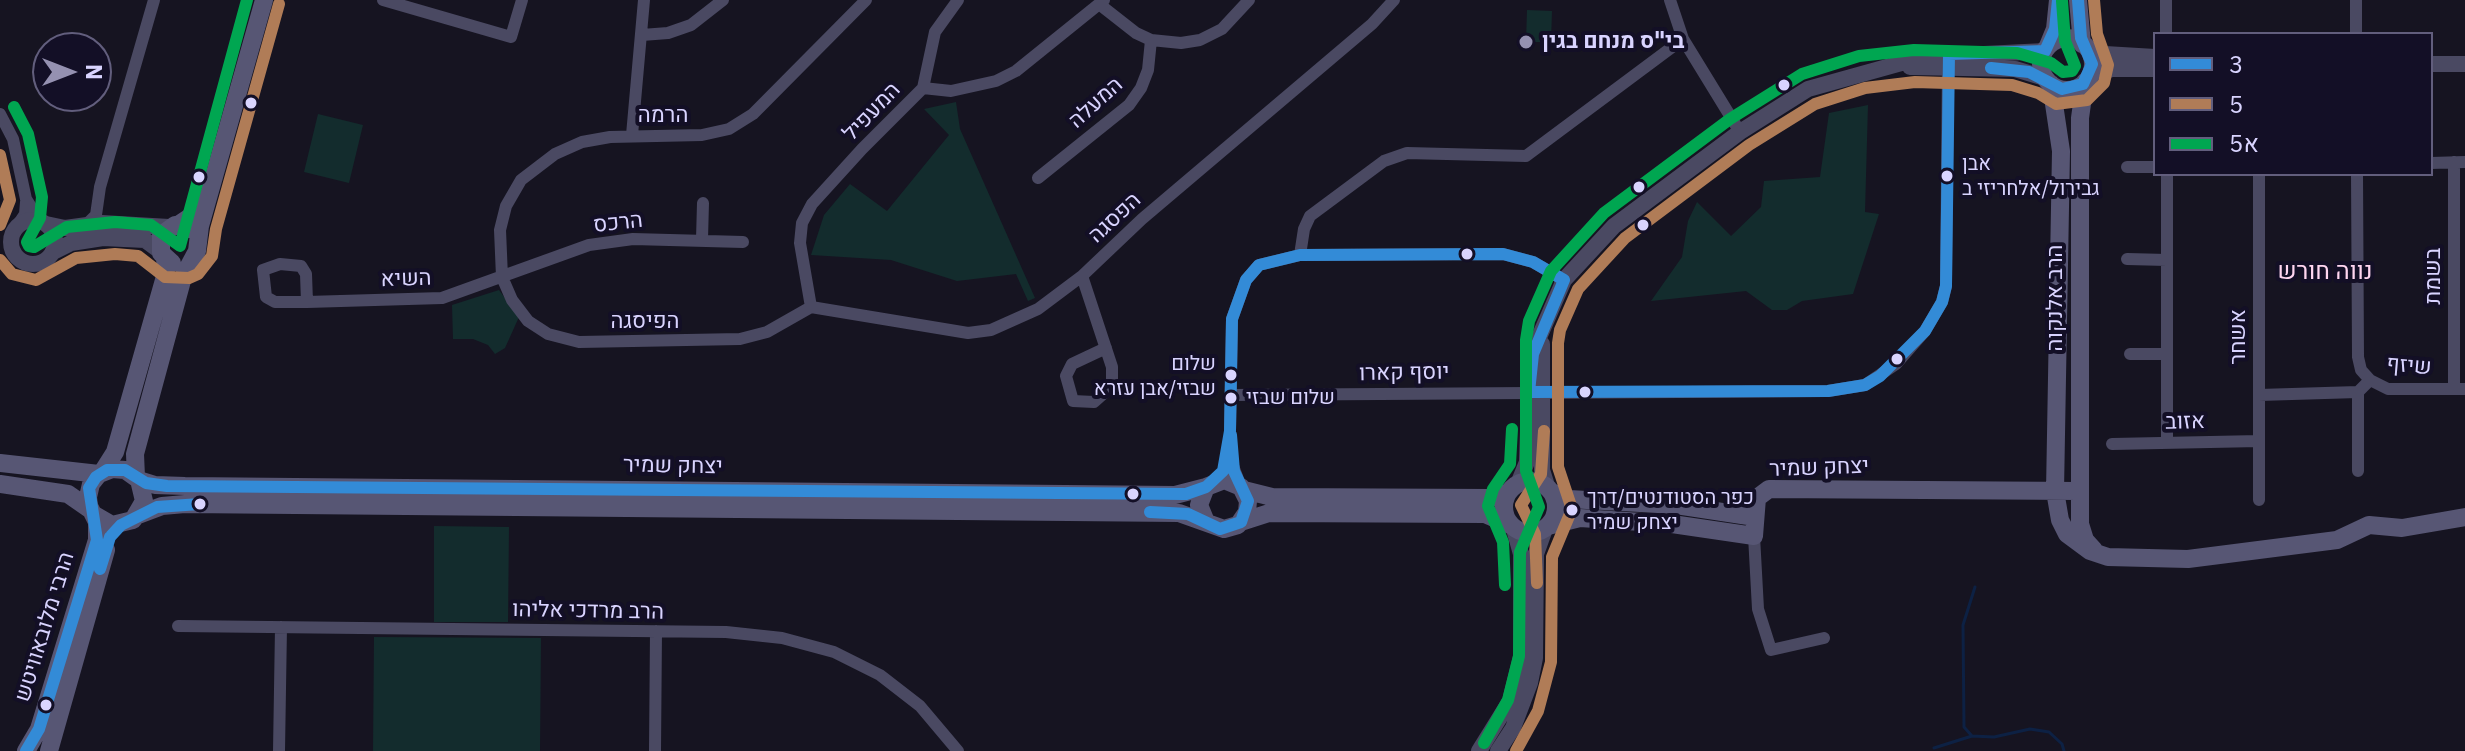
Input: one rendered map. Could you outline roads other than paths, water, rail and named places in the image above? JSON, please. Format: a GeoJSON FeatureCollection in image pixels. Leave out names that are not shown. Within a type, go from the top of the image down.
{"type":"FeatureCollection","features":[{"type":"Feature","properties":{"kind":"main road"},"geometry":{"type":"LineString","coordinates":[[92,512],[89,488],[115,452],[166,273],[160,238],[189,219],[196,207],[255,0]]}},
{"type":"Feature","properties":{"kind":"main road"},"geometry":{"type":"LineString","coordinates":[[0,484],[68,494],[107,524],[121,525],[138,515],[144,497],[135,454],[264,0]]}},
{"type":"Feature","properties":{"kind":"main road"},"geometry":{"type":"LineString","coordinates":[[2058,0],[2055,29],[2041,63],[2048,81],[2070,90],[2088,78],[2092,64],[2085,46],[2078,0]]}},
{"type":"Feature","properties":{"kind":"main road"},"geometry":{"type":"LineString","coordinates":[[2047,49],[2065,39],[2085,46]]}},
{"type":"Feature","properties":{"kind":"main road","name":"הרב אלנקוה"},"geometry":{"type":"LineString","coordinates":[[2079,491],[2080,118],[2088,78]]}},
{"type":"Feature","properties":{"kind":"main road","name":"הרב אלנקוה"},"geometry":{"type":"LineString","coordinates":[[2048,81],[2061,151],[2055,491]]}},
{"type":"Feature","properties":{"kind":"main road"},"geometry":{"type":"LineString","coordinates":[[174,226],[192,231],[195,250]]}},
{"type":"Feature","properties":{"kind":"main road"},"geometry":{"type":"LineString","coordinates":[[162,254],[178,264],[195,250]]}},
{"type":"Feature","properties":{"kind":"main road"},"geometry":{"type":"LineString","coordinates":[[2015,491],[2041,476],[2055,454]]}},
{"type":"Feature","properties":{"kind":"main road"},"geometry":{"type":"LineString","coordinates":[[0,463],[101,473],[121,469],[138,478]]}},
{"type":"Feature","properties":{"kind":"main road","name":"יצחק שמיר"},"geometry":{"type":"LineString","coordinates":[[138,478],[155,485],[185,486],[1175,495],[1210,485]]}},
{"type":"Feature","properties":{"kind":"main road"},"geometry":{"type":"LineString","coordinates":[[1228,480],[1242,489],[1272,497],[1491,498],[1534,482],[1566,498],[1676,505],[1754,526],[1580,518],[1530,534],[1485,514],[1269,513],[1224,529],[1206,522],[1199,505],[1210,485],[1228,480]]}},
{"type":"Feature","properties":{"kind":"main road"},"geometry":{"type":"LineString","coordinates":[[1512,527],[1504,507],[1513,488]]}},
{"type":"Feature","properties":{"kind":"main road"},"geometry":{"type":"LineString","coordinates":[[1241,522],[1248,509],[1242,489]]}},
{"type":"Feature","properties":{"kind":"main road","name":"יצחק שמיר"},"geometry":{"type":"LineString","coordinates":[[1754,526],[1757,498],[1769,489],[2015,491]]}},
{"type":"Feature","properties":{"kind":"main road"},"geometry":{"type":"LineString","coordinates":[[1546,527],[1555,512],[1549,490]]}},
{"type":"Feature","properties":{"kind":"main road"},"geometry":{"type":"LineString","coordinates":[[2015,491],[2079,491],[2080,524],[2085,540],[2108,557]]}},
{"type":"Feature","properties":{"kind":"main road"},"geometry":{"type":"LineString","coordinates":[[2055,491],[2060,520],[2067,534],[2090,551],[2108,557],[2188,559],[2245,553],[2337,540],[2369,525],[2402,528],[2465,517]]}},
{"type":"Feature","properties":{"kind":"main road","name":"יצחק שמיר"},"geometry":{"type":"LineString","coordinates":[[138,515],[167,505],[216,504],[1182,513],[1206,522]]}},
{"type":"Feature","properties":{"kind":"main road","name":"הרבי מלובאוויטש"},"geometry":{"type":"LineString","coordinates":[[26,751],[39,729],[94,549],[98,529],[92,512]]}},
{"type":"Feature","properties":{"kind":"main road","name":"הרבי מלובאוויטש"},"geometry":{"type":"LineString","coordinates":[[49,751],[108,543],[121,525]]}},
{"type":"Feature","properties":{"kind":"street"},"geometry":{"type":"LineString","coordinates":[[85,226],[96,215],[154,0]]}},
{"type":"Feature","properties":{"kind":"street"},"geometry":{"type":"LineString","coordinates":[[383,0],[511,37],[522,0]]}},
{"type":"Feature","properties":{"kind":"street"},"geometry":{"type":"LineString","coordinates":[[632,135],[644,0]]}},
{"type":"Feature","properties":{"kind":"street"},"geometry":{"type":"LineString","coordinates":[[642,35],[668,33],[691,25],[723,0]]}},
{"type":"Feature","properties":{"kind":"street","name":"הרמה"},"geometry":{"type":"LineString","coordinates":[[502,277],[500,230],[506,206],[521,180],[536,165],[582,142],[632,135],[702,135],[729,129],[753,114],[866,0]]}},
{"type":"Feature","properties":{"kind":"street"},"geometry":{"type":"LineString","coordinates":[[923,88],[935,32],[958,0]]}},
{"type":"Feature","properties":{"kind":"street"},"geometry":{"type":"LineString","coordinates":[[1101,2],[1119,23],[1151,40],[1181,43],[1200,40],[1222,29],[1249,0]]}},
{"type":"Feature","properties":{"kind":"street","name":"הפסגה"},"geometry":{"type":"LineString","coordinates":[[811,307],[968,333],[991,330],[1038,309],[1082,276],[1142,219],[1372,24],[1394,0]]}},
{"type":"Feature","properties":{"kind":"street"},"geometry":{"type":"LineString","coordinates":[[1670,0],[1683,39],[1740,132]]}},
{"type":"Feature","properties":{"kind":"street"},"geometry":{"type":"LineString","coordinates":[[2166,0],[2166,32]]}},
{"type":"Feature","properties":{"kind":"street"},"geometry":{"type":"LineString","coordinates":[[2356,0],[2356,32]]}},
{"type":"Feature","properties":{"kind":"street","name":"המעפיל"},"geometry":{"type":"LineString","coordinates":[[811,307],[800,243],[802,223],[812,204],[923,88],[951,91],[996,81],[1016,71],[1101,2]]}},
{"type":"Feature","properties":{"kind":"street"},"geometry":{"type":"LineString","coordinates":[[1300,255],[1304,229],[1310,216],[1384,161],[1407,153],[1526,156],[1683,39]]}},
{"type":"Feature","properties":{"kind":"street","name":"המעלה"},"geometry":{"type":"LineString","coordinates":[[1038,178],[1129,105],[1141,88],[1148,70],[1151,40]]}},
{"type":"Feature","properties":{"kind":"street"},"geometry":{"type":"LineString","coordinates":[[2085,46],[2105,54],[2153,57]]}},
{"type":"Feature","properties":{"kind":"street"},"geometry":{"type":"LineString","coordinates":[[1549,490],[1542,470],[1533,354],[1564,280],[1614,226],[1740,132],[1808,89],[1877,69],[2047,49]]}},
{"type":"Feature","properties":{"kind":"street"},"geometry":{"type":"LineString","coordinates":[[1948,60],[2015,69],[2048,81]]}},
{"type":"Feature","properties":{"kind":"street","name":"יוסף קארו"},"geometry":{"type":"LineString","coordinates":[[1231,395],[1828,391],[1865,385],[1880,376],[1925,331],[1942,302],[1946,286],[1948,60]]}},
{"type":"Feature","properties":{"kind":"street"},"geometry":{"type":"LineString","coordinates":[[2433,64],[2465,64]]}},
{"type":"Feature","properties":{"kind":"street"},"geometry":{"type":"LineString","coordinates":[[2088,78],[2112,69],[2153,69]]}},
{"type":"Feature","properties":{"kind":"street"},"geometry":{"type":"LineString","coordinates":[[0,114],[13,139],[26,199],[25,214],[10,235],[12,249],[20,260]]}},
{"type":"Feature","properties":{"kind":"street"},"geometry":{"type":"LineString","coordinates":[[2433,163],[2460,162]]}},
{"type":"Feature","properties":{"kind":"street","name":"בשמת"},"geometry":{"type":"LineString","coordinates":[[2459,389],[2460,162]]}},
{"type":"Feature","properties":{"kind":"street"},"geometry":{"type":"LineString","coordinates":[[2127,167],[2153,167]]}},
{"type":"Feature","properties":{"kind":"street"},"geometry":{"type":"LineString","coordinates":[[2167,176],[2167,443]]}},
{"type":"Feature","properties":{"kind":"street","name":"אשחר"},"geometry":{"type":"LineString","coordinates":[[2259,176],[2259,500]]}},
{"type":"Feature","properties":{"kind":"street"},"geometry":{"type":"LineString","coordinates":[[2357,176],[2358,357],[2361,370],[2370,380]]}},
{"type":"Feature","properties":{"kind":"street"},"geometry":{"type":"LineString","coordinates":[[100,195],[106,212],[116,223]]}},
{"type":"Feature","properties":{"kind":"street"},"geometry":{"type":"LineString","coordinates":[[26,199],[55,238],[53,252]]}},
{"type":"Feature","properties":{"kind":"street"},"geometry":{"type":"LineString","coordinates":[[702,239],[703,203]]}},
{"type":"Feature","properties":{"kind":"street"},"geometry":{"type":"LineString","coordinates":[[10,235],[26,221],[65,228],[116,223],[174,226]]}},
{"type":"Feature","properties":{"kind":"street"},"geometry":{"type":"LineString","coordinates":[[0,254],[37,264],[71,243],[103,238],[145,240],[162,254]]}},
{"type":"Feature","properties":{"kind":"street","name":"הרכס"},"geometry":{"type":"LineString","coordinates":[[502,277],[589,245],[633,239],[743,242]]}},
{"type":"Feature","properties":{"kind":"street"},"geometry":{"type":"LineString","coordinates":[[1242,489],[1232,463],[1230,431],[1232,319],[1246,280],[1259,265],[1300,255],[1503,254],[1533,262],[1564,280]]}},
{"type":"Feature","properties":{"kind":"street"},"geometry":{"type":"LineString","coordinates":[[2127,259],[2167,260]]}},
{"type":"Feature","properties":{"kind":"street"},"geometry":{"type":"LineString","coordinates":[[1082,276],[1106,348],[1112,367],[1112,386],[1094,402],[1073,401],[1066,376],[1072,364],[1106,348]]}},
{"type":"Feature","properties":{"kind":"street","name":"הפיסגה"},"geometry":{"type":"LineString","coordinates":[[502,277],[512,300],[528,321],[548,334],[579,342],[740,339],[767,332],[811,307]]}},
{"type":"Feature","properties":{"kind":"street","name":"השיא"},"geometry":{"type":"LineString","coordinates":[[307,302],[442,298],[502,277]]}},
{"type":"Feature","properties":{"kind":"street"},"geometry":{"type":"LineString","coordinates":[[2130,354],[2167,354]]}},
{"type":"Feature","properties":{"kind":"street","name":"שיזף"},"geometry":{"type":"LineString","coordinates":[[2259,395],[2358,392],[2370,380],[2388,389],[2459,389]]}},
{"type":"Feature","properties":{"kind":"street"},"geometry":{"type":"LineString","coordinates":[[1513,488],[1527,462],[1535,392]]}},
{"type":"Feature","properties":{"kind":"street"},"geometry":{"type":"LineString","coordinates":[[2358,392],[2358,471]]}},
{"type":"Feature","properties":{"kind":"street"},"geometry":{"type":"LineString","coordinates":[[1210,485],[1223,471],[1230,431]]}},
{"type":"Feature","properties":{"kind":"street","name":"אזוב"},"geometry":{"type":"LineString","coordinates":[[2112,444],[2259,441]]}},
{"type":"Feature","properties":{"kind":"street"},"geometry":{"type":"LineString","coordinates":[[1754,526],[1758,609],[1771,650],[1824,638]]}},
{"type":"Feature","properties":{"kind":"street"},"geometry":{"type":"LineString","coordinates":[[1479,751],[1510,701],[1521,657],[1521,554],[1512,527]]}},
{"type":"Feature","properties":{"kind":"street"},"geometry":{"type":"LineString","coordinates":[[1498,751],[1518,717],[1530,683],[1535,658],[1536,554],[1546,527]]}},
{"type":"Feature","properties":{"kind":"street","name":"הרב מרדכי אליהו"},"geometry":{"type":"LineString","coordinates":[[178,626],[755,634],[834,652],[901,690],[939,725],[958,751]]}},
{"type":"Feature","properties":{"kind":"street"},"geometry":{"type":"LineString","coordinates":[[279,751],[281,627]]}},
{"type":"Feature","properties":{"kind":"street"},"geometry":{"type":"LineString","coordinates":[[655,751],[656,631]]}},
{"type":"Feature","properties":{"kind":"waterway"},"geometry":{"type":"LineString","coordinates":[[1975,587],[1963,625],[1964,727],[1972,736],[1994,737],[2030,729],[2049,732],[2062,744],[2064,751]]}},
{"type":"Feature","properties":{"kind":"waterway"},"geometry":{"type":"LineString","coordinates":[[1934,748],[1972,736]]}},
{"type":"Feature","properties":{"kind":"place","name":"בי\"ס מנחם בגין"},"geometry":{"type":"Point","coordinates":[1526,42]}},
{"type":"Feature","properties":{"kind":"place","name":"אבן גבירול/אלחריזי ב"},"geometry":{"type":"Point","coordinates":[1947,176]}},
{"type":"Feature","properties":{"kind":"place","name":"שלום שבזי/אבן עזרא"},"geometry":{"type":"Point","coordinates":[1231,375]}},
{"type":"Feature","properties":{"kind":"place","name":"שלום שבזי"},"geometry":{"type":"Point","coordinates":[1231,398]}},
{"type":"Feature","properties":{"kind":"place","name":"כפר הסטודנטים/דרך יצחק שמיר"},"geometry":{"type":"Point","coordinates":[1572,510]}},
{"type":"Feature","properties":{"kind":"district","name":"נווה חורש"},"geometry":{"type":"Point","coordinates":[2325,272]}}]}
